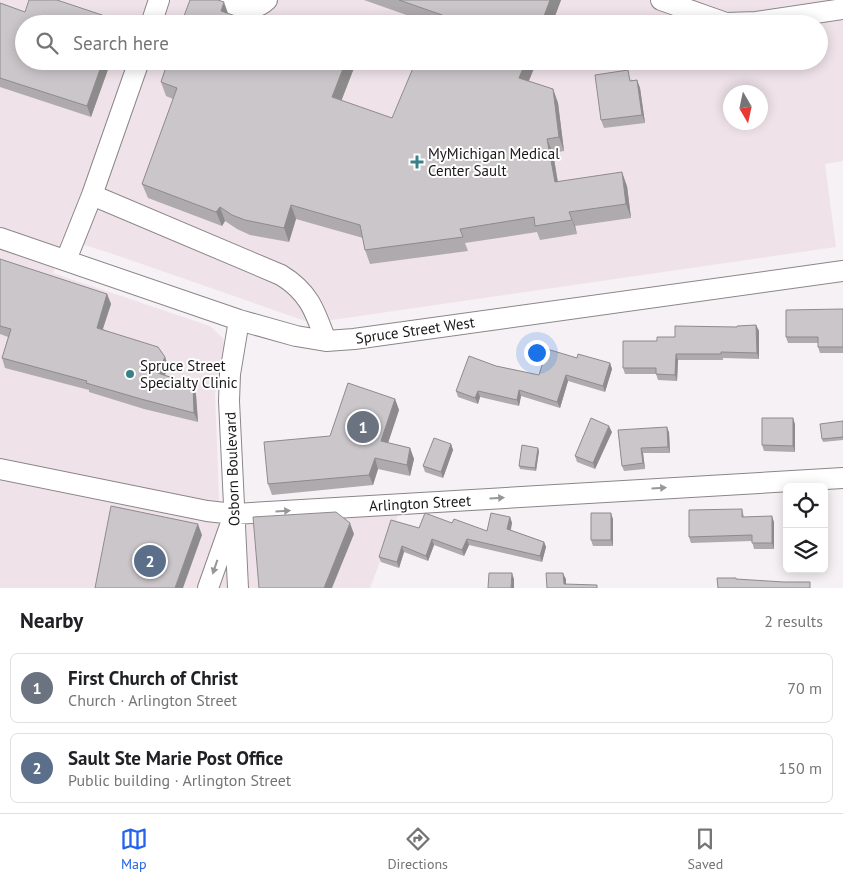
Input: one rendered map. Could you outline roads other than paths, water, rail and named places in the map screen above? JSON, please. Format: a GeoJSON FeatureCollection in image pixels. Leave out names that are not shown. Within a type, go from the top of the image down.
{"type":"FeatureCollection","features":[{"type":"Feature","properties":{"kind":"street"},"geometry":{"type":"LineString","coordinates":[[155,15],[159,0]]}},
{"type":"Feature","properties":{"kind":"street"},"geometry":{"type":"LineString","coordinates":[[219,0],[238,7],[252,8],[262,6],[267,0]]}},
{"type":"Feature","properties":{"kind":"street"},"geometry":{"type":"LineString","coordinates":[[661,0],[703,15]]}},
{"type":"Feature","properties":{"kind":"street"},"geometry":{"type":"LineString","coordinates":[[804,15],[843,9]]}},
{"type":"Feature","properties":{"kind":"street"},"geometry":{"type":"LineString","coordinates":[[66,260],[92,195],[136,70]]}},
{"type":"Feature","properties":{"kind":"street"},"geometry":{"type":"LineString","coordinates":[[92,195],[281,275],[292,282],[307,297],[315,311],[326,341]]}},
{"type":"Feature","properties":{"kind":"street","name":"Spruce Street West"},"geometry":{"type":"LineString","coordinates":[[0,238],[239,320],[296,336],[326,341],[354,339],[843,271]]}},
{"type":"Feature","properties":{"kind":"street","name":"Osborn Boulevard"},"geometry":{"type":"LineString","coordinates":[[238,588],[230,374],[239,320]]}},
{"type":"Feature","properties":{"kind":"street","name":"Arlington Street"},"geometry":{"type":"LineString","coordinates":[[0,469],[207,511],[234,514],[843,478]]}},
{"type":"Feature","properties":{"kind":"street"},"geometry":{"type":"LineString","coordinates":[[208,588],[234,514]]}},
{"type":"Feature","properties":{"kind":"place","name":"MyMichigan Medical Center Sault"},"geometry":{"type":"Point","coordinates":[417,162]}},
{"type":"Feature","properties":{"kind":"place","name":"Spruce Street Specialty Clinic"},"geometry":{"type":"Point","coordinates":[130,374]}},
{"type":"Feature","properties":{"kind":"place","name":"First Church of Christ"},"geometry":{"type":"Point","coordinates":[363,427]}},
{"type":"Feature","properties":{"kind":"place","name":"Sault Ste Marie Post Office"},"geometry":{"type":"Point","coordinates":[150,561]}}]}
